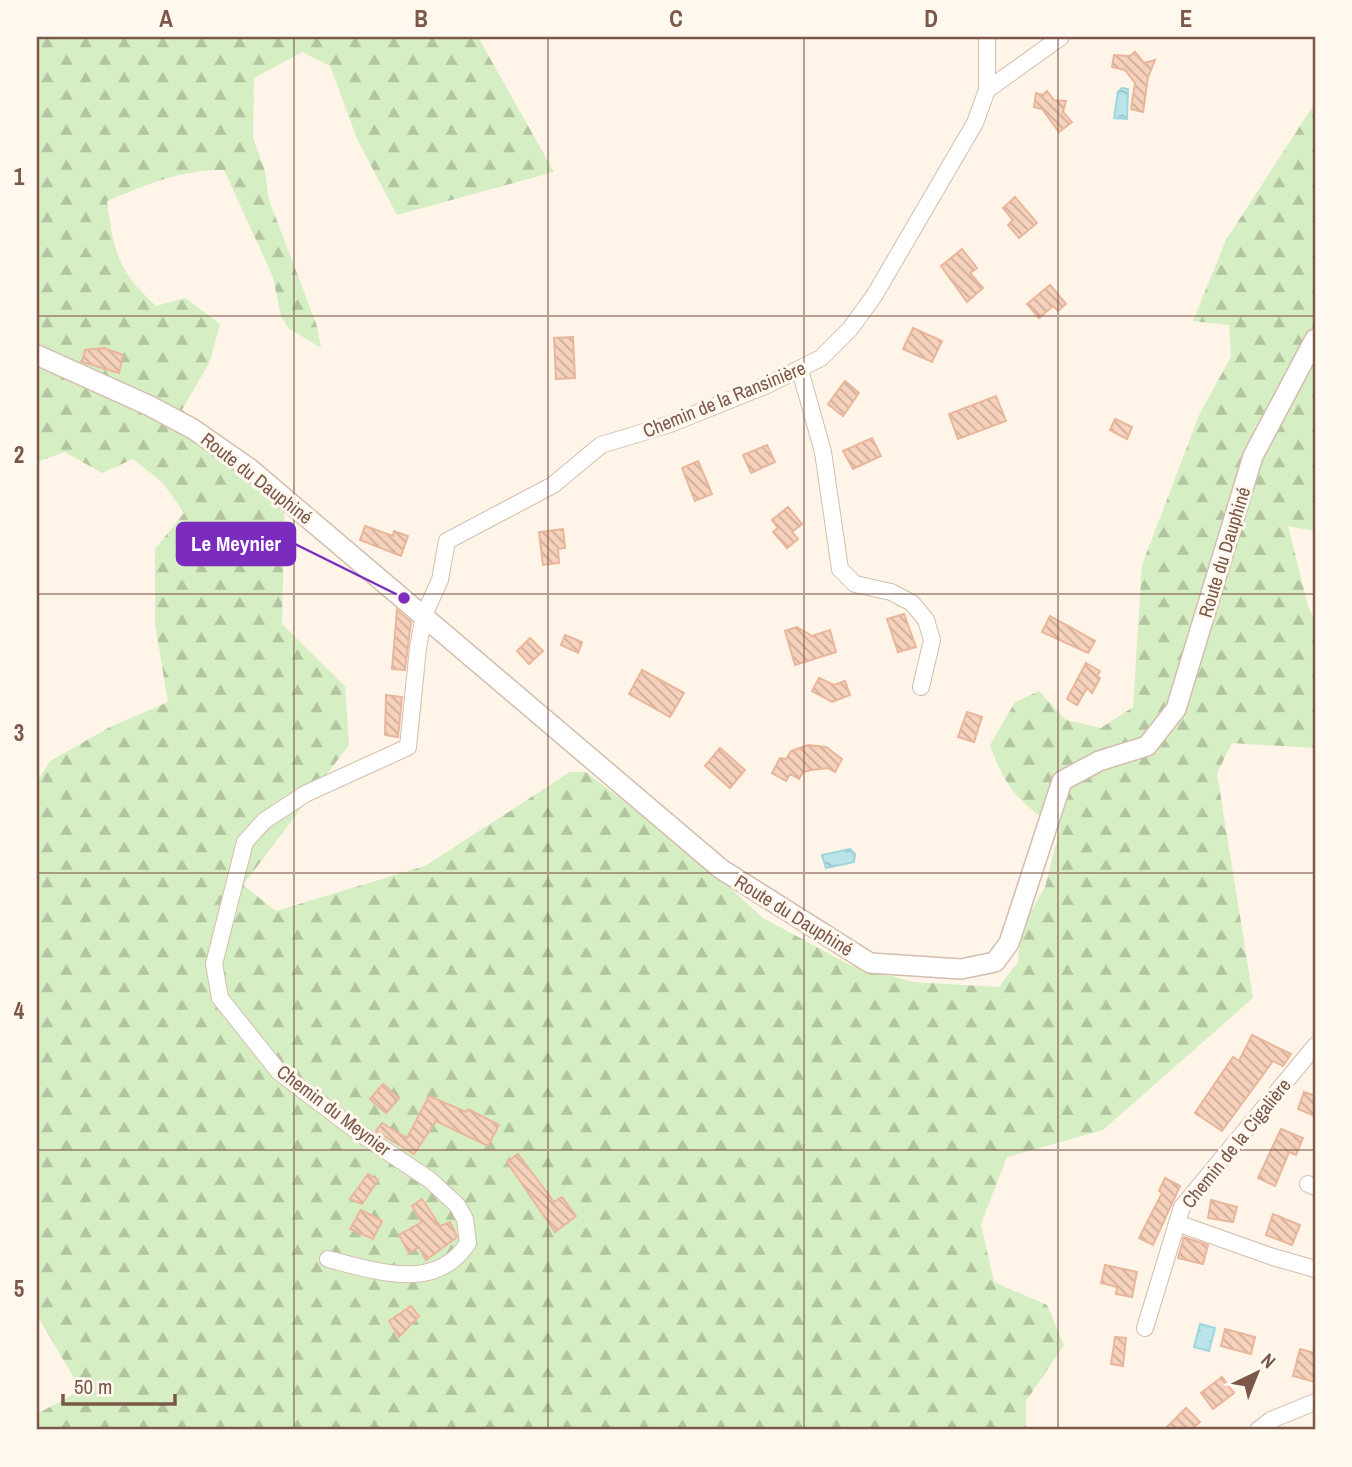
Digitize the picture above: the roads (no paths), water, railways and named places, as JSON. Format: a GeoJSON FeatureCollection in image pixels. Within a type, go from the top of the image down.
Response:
{"type":"FeatureCollection","features":[{"type":"Feature","properties":{"kind":"street","name":"Chemin de la Ransinière"},"geometry":{"type":"LineString","coordinates":[[424,615],[440,580],[447,541],[553,485],[601,445],[670,424],[800,370],[821,358],[850,329],[874,296],[975,123],[987,90],[987,37]]}},
{"type":"Feature","properties":{"kind":"street"},"geometry":{"type":"LineString","coordinates":[[987,90],[1061,37]]}},
{"type":"Feature","properties":{"kind":"street","name":"Route du Dauphiné"},"geometry":{"type":"LineString","coordinates":[[37,355],[193,429],[249,468],[721,869],[870,963],[961,969],[995,962],[1009,943],[1062,781],[1099,761],[1147,746],[1176,709],[1253,456],[1315,339]]}},
{"type":"Feature","properties":{"kind":"street"},"geometry":{"type":"LineString","coordinates":[[800,370],[822,452],[840,569],[855,584],[891,592],[912,603],[926,620],[932,640],[921,687]]}},
{"type":"Feature","properties":{"kind":"street","name":"Chemin du Meynier"},"geometry":{"type":"LineString","coordinates":[[328,1259],[377,1272],[432,1274],[445,1268],[468,1243],[466,1219],[457,1205],[430,1180],[361,1134],[279,1072],[220,998],[214,964],[245,842],[258,828],[305,794],[408,747],[424,615]]}},
{"type":"Feature","properties":{"kind":"street","name":"Chemin de la Cigalière"},"geometry":{"type":"LineString","coordinates":[[1145,1328],[1182,1207],[1315,1046]]}},
{"type":"Feature","properties":{"kind":"street"},"geometry":{"type":"LineString","coordinates":[[1177,1223],[1315,1269]]}},
{"type":"Feature","properties":{"kind":"street"},"geometry":{"type":"LineString","coordinates":[[1258,1430],[1271,1420],[1315,1402]]}},
{"type":"Feature","properties":{"kind":"water"},"geometry":{"type":"Polygon","coordinates":[[[1122,88],[1128,89],[1127,119],[1114,118],[1118,92],[1122,88]]]}},
{"type":"Feature","properties":{"kind":"water"},"geometry":{"type":"Polygon","coordinates":[[[850,849],[855,854],[854,862],[826,868],[822,855],[850,849]]]}},
{"type":"Feature","properties":{"kind":"water"},"geometry":{"type":"Polygon","coordinates":[[[1200,1324],[1215,1328],[1209,1351],[1194,1347],[1200,1324]]]}},
{"type":"Feature","properties":{"kind":"place","name":"Le Meynier"},"geometry":{"type":"Point","coordinates":[404,598]}}]}
